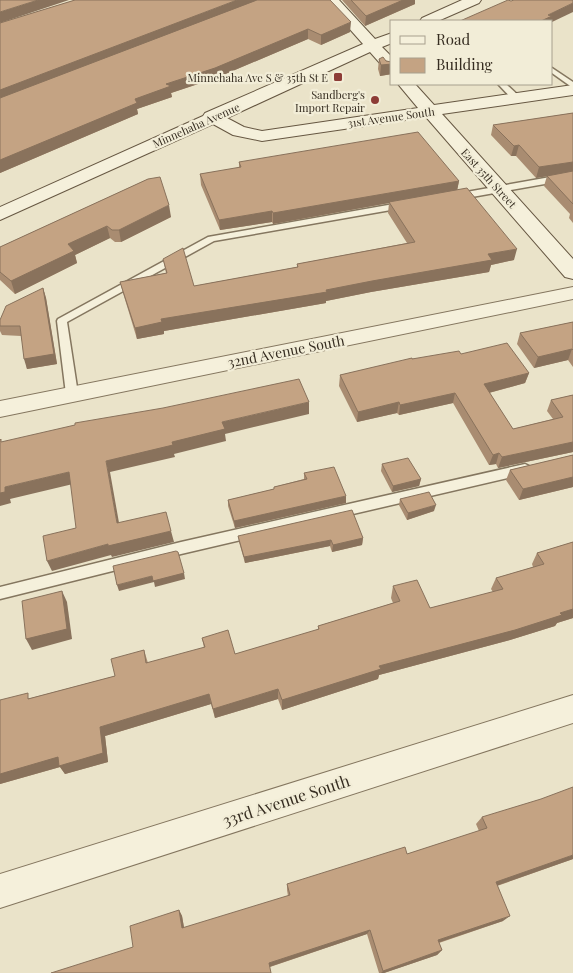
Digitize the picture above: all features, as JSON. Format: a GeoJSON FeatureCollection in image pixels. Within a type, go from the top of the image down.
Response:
{"type":"FeatureCollection","features":[{"type":"Feature","properties":{"kind":"street"},"geometry":{"type":"LineString","coordinates":[[331,0],[390,66]]}},
{"type":"Feature","properties":{"kind":"street"},"geometry":{"type":"LineString","coordinates":[[429,20],[474,0]]}},
{"type":"Feature","properties":{"kind":"street","name":"Minnehaha Avenue"},"geometry":{"type":"LineString","coordinates":[[0,214],[211,117],[390,38]]}},
{"type":"Feature","properties":{"kind":"street","name":"East 35th Street"},"geometry":{"type":"LineString","coordinates":[[407,85],[573,272]]}},
{"type":"Feature","properties":{"kind":"street","name":"31st Avenue South"},"geometry":{"type":"LineString","coordinates":[[211,117],[239,131],[262,136],[573,90]]}},
{"type":"Feature","properties":{"kind":"street","name":"32nd Avenue South"},"geometry":{"type":"LineString","coordinates":[[0,409],[573,293]]}},
{"type":"Feature","properties":{"kind":"street","name":"33rd Avenue South"},"geometry":{"type":"LineString","coordinates":[[0,891],[573,709]]}},
{"type":"Feature","properties":{"kind":"lane"},"geometry":{"type":"LineString","coordinates":[[553,71],[573,86]]}},
{"type":"Feature","properties":{"kind":"lane"},"geometry":{"type":"LineString","coordinates":[[503,85],[517,99]]}},
{"type":"Feature","properties":{"kind":"lane"},"geometry":{"type":"LineString","coordinates":[[442,199],[573,176]]}},
{"type":"Feature","properties":{"kind":"lane"},"geometry":{"type":"LineString","coordinates":[[72,394],[62,321],[70,316],[211,239],[413,204]]}},
{"type":"Feature","properties":{"kind":"lane"},"geometry":{"type":"LineString","coordinates":[[0,593],[181,548],[535,467]]}},
{"type":"Feature","properties":{"kind":"building"},"geometry":{"type":"Polygon","coordinates":[[[0,0],[38,0],[0,12],[0,0]]]}},
{"type":"Feature","properties":{"kind":"building"},"geometry":{"type":"Polygon","coordinates":[[[75,0],[237,0],[0,90],[0,23],[75,0]]]}},
{"type":"Feature","properties":{"kind":"building"},"geometry":{"type":"Polygon","coordinates":[[[257,0],[330,0],[351,22],[321,35],[308,29],[215,68],[166,84],[171,86],[135,99],[137,103],[0,160],[0,98],[257,0]]]}},
{"type":"Feature","properties":{"kind":"building"},"geometry":{"type":"Polygon","coordinates":[[[351,0],[403,0],[366,16],[351,0]]]}},
{"type":"Feature","properties":{"kind":"building"},"geometry":{"type":"Polygon","coordinates":[[[508,0],[573,0],[573,3],[548,15],[552,16],[543,20],[462,20],[508,0]]]}},
{"type":"Feature","properties":{"kind":"building"},"geometry":{"type":"Polygon","coordinates":[[[383,57],[386,61],[390,62],[390,64],[381,65],[379,59],[383,57]]]}},
{"type":"Feature","properties":{"kind":"building"},"geometry":{"type":"Polygon","coordinates":[[[573,113],[573,162],[539,167],[519,145],[514,146],[493,125],[573,113]]]}},
{"type":"Feature","properties":{"kind":"building"},"geometry":{"type":"Polygon","coordinates":[[[418,132],[459,181],[273,213],[272,211],[219,220],[200,174],[241,167],[239,162],[418,132]]]}},
{"type":"Feature","properties":{"kind":"building"},"geometry":{"type":"Polygon","coordinates":[[[573,171],[573,204],[547,176],[573,171]]]}},
{"type":"Feature","properties":{"kind":"building"},"geometry":{"type":"Polygon","coordinates":[[[160,177],[169,205],[119,230],[112,230],[107,226],[68,244],[74,251],[11,281],[0,272],[0,247],[148,179],[160,177]]]}},
{"type":"Feature","properties":{"kind":"building"},"geometry":{"type":"Polygon","coordinates":[[[467,188],[517,249],[488,254],[492,260],[326,290],[327,292],[161,319],[162,322],[135,328],[120,282],[167,273],[163,259],[183,248],[194,286],[298,267],[297,264],[415,242],[389,202],[467,188]]]}},
{"type":"Feature","properties":{"kind":"building"},"geometry":{"type":"Polygon","coordinates":[[[43,288],[54,354],[24,359],[20,326],[0,326],[0,320],[6,306],[43,288]]]}},
{"type":"Feature","properties":{"kind":"building"},"geometry":{"type":"Polygon","coordinates":[[[573,322],[573,350],[538,357],[520,333],[573,322]]]}},
{"type":"Feature","properties":{"kind":"building"},"geometry":{"type":"Polygon","coordinates":[[[507,343],[529,373],[484,384],[513,429],[563,417],[551,400],[573,395],[573,442],[502,457],[499,453],[493,455],[455,393],[400,405],[399,402],[358,412],[340,375],[412,358],[459,351],[461,354],[507,343]]]}},
{"type":"Feature","properties":{"kind":"building"},"geometry":{"type":"Polygon","coordinates":[[[299,379],[309,402],[222,422],[225,429],[172,442],[173,445],[106,461],[117,523],[166,512],[171,531],[108,546],[108,544],[47,561],[43,536],[76,528],[69,472],[5,487],[5,492],[0,493],[1,439],[1,442],[75,425],[75,423],[163,408],[299,379]]]}},
{"type":"Feature","properties":{"kind":"building"},"geometry":{"type":"Polygon","coordinates":[[[573,455],[573,477],[523,489],[510,470],[573,455]]]}},
{"type":"Feature","properties":{"kind":"building"},"geometry":{"type":"Polygon","coordinates":[[[408,458],[421,479],[393,486],[382,464],[408,458]]]}},
{"type":"Feature","properties":{"kind":"building"},"geometry":{"type":"Polygon","coordinates":[[[334,467],[346,496],[234,521],[228,500],[307,479],[304,473],[334,467]]]}},
{"type":"Feature","properties":{"kind":"building"},"geometry":{"type":"Polygon","coordinates":[[[429,492],[436,505],[408,513],[400,499],[429,492]]]}},
{"type":"Feature","properties":{"kind":"building"},"geometry":{"type":"Polygon","coordinates":[[[352,510],[363,538],[333,545],[331,540],[244,557],[238,536],[352,510]]]}},
{"type":"Feature","properties":{"kind":"building"},"geometry":{"type":"Polygon","coordinates":[[[573,542],[573,609],[560,613],[562,615],[515,630],[379,666],[381,669],[282,700],[278,689],[213,709],[209,694],[100,727],[103,753],[59,766],[58,757],[0,774],[0,700],[28,693],[28,699],[115,676],[111,659],[144,650],[146,663],[205,647],[202,638],[228,630],[235,654],[319,629],[318,626],[400,601],[393,586],[417,580],[430,608],[503,589],[496,578],[544,564],[537,553],[573,542]]]}},
{"type":"Feature","properties":{"kind":"building"},"geometry":{"type":"Polygon","coordinates":[[[178,552],[184,573],[153,581],[152,576],[117,585],[113,566],[178,552]]]}},
{"type":"Feature","properties":{"kind":"building"},"geometry":{"type":"Polygon","coordinates":[[[62,591],[67,629],[26,639],[22,601],[62,591]]]}},
{"type":"Feature","properties":{"kind":"building"},"geometry":{"type":"Polygon","coordinates":[[[573,787],[573,855],[496,882],[510,916],[438,940],[442,950],[383,971],[370,930],[269,963],[271,973],[51,973],[133,947],[130,926],[179,910],[182,928],[290,895],[287,884],[405,847],[407,854],[487,828],[482,817],[573,787]]]}},
{"type":"Feature","properties":{"kind":"place","name":"Minnehaha Ave S & 35th St E"},"geometry":{"type":"Point","coordinates":[338,77]}},
{"type":"Feature","properties":{"kind":"place","name":"Sandberg's Import Repair"},"geometry":{"type":"Point","coordinates":[375,100]}}]}
